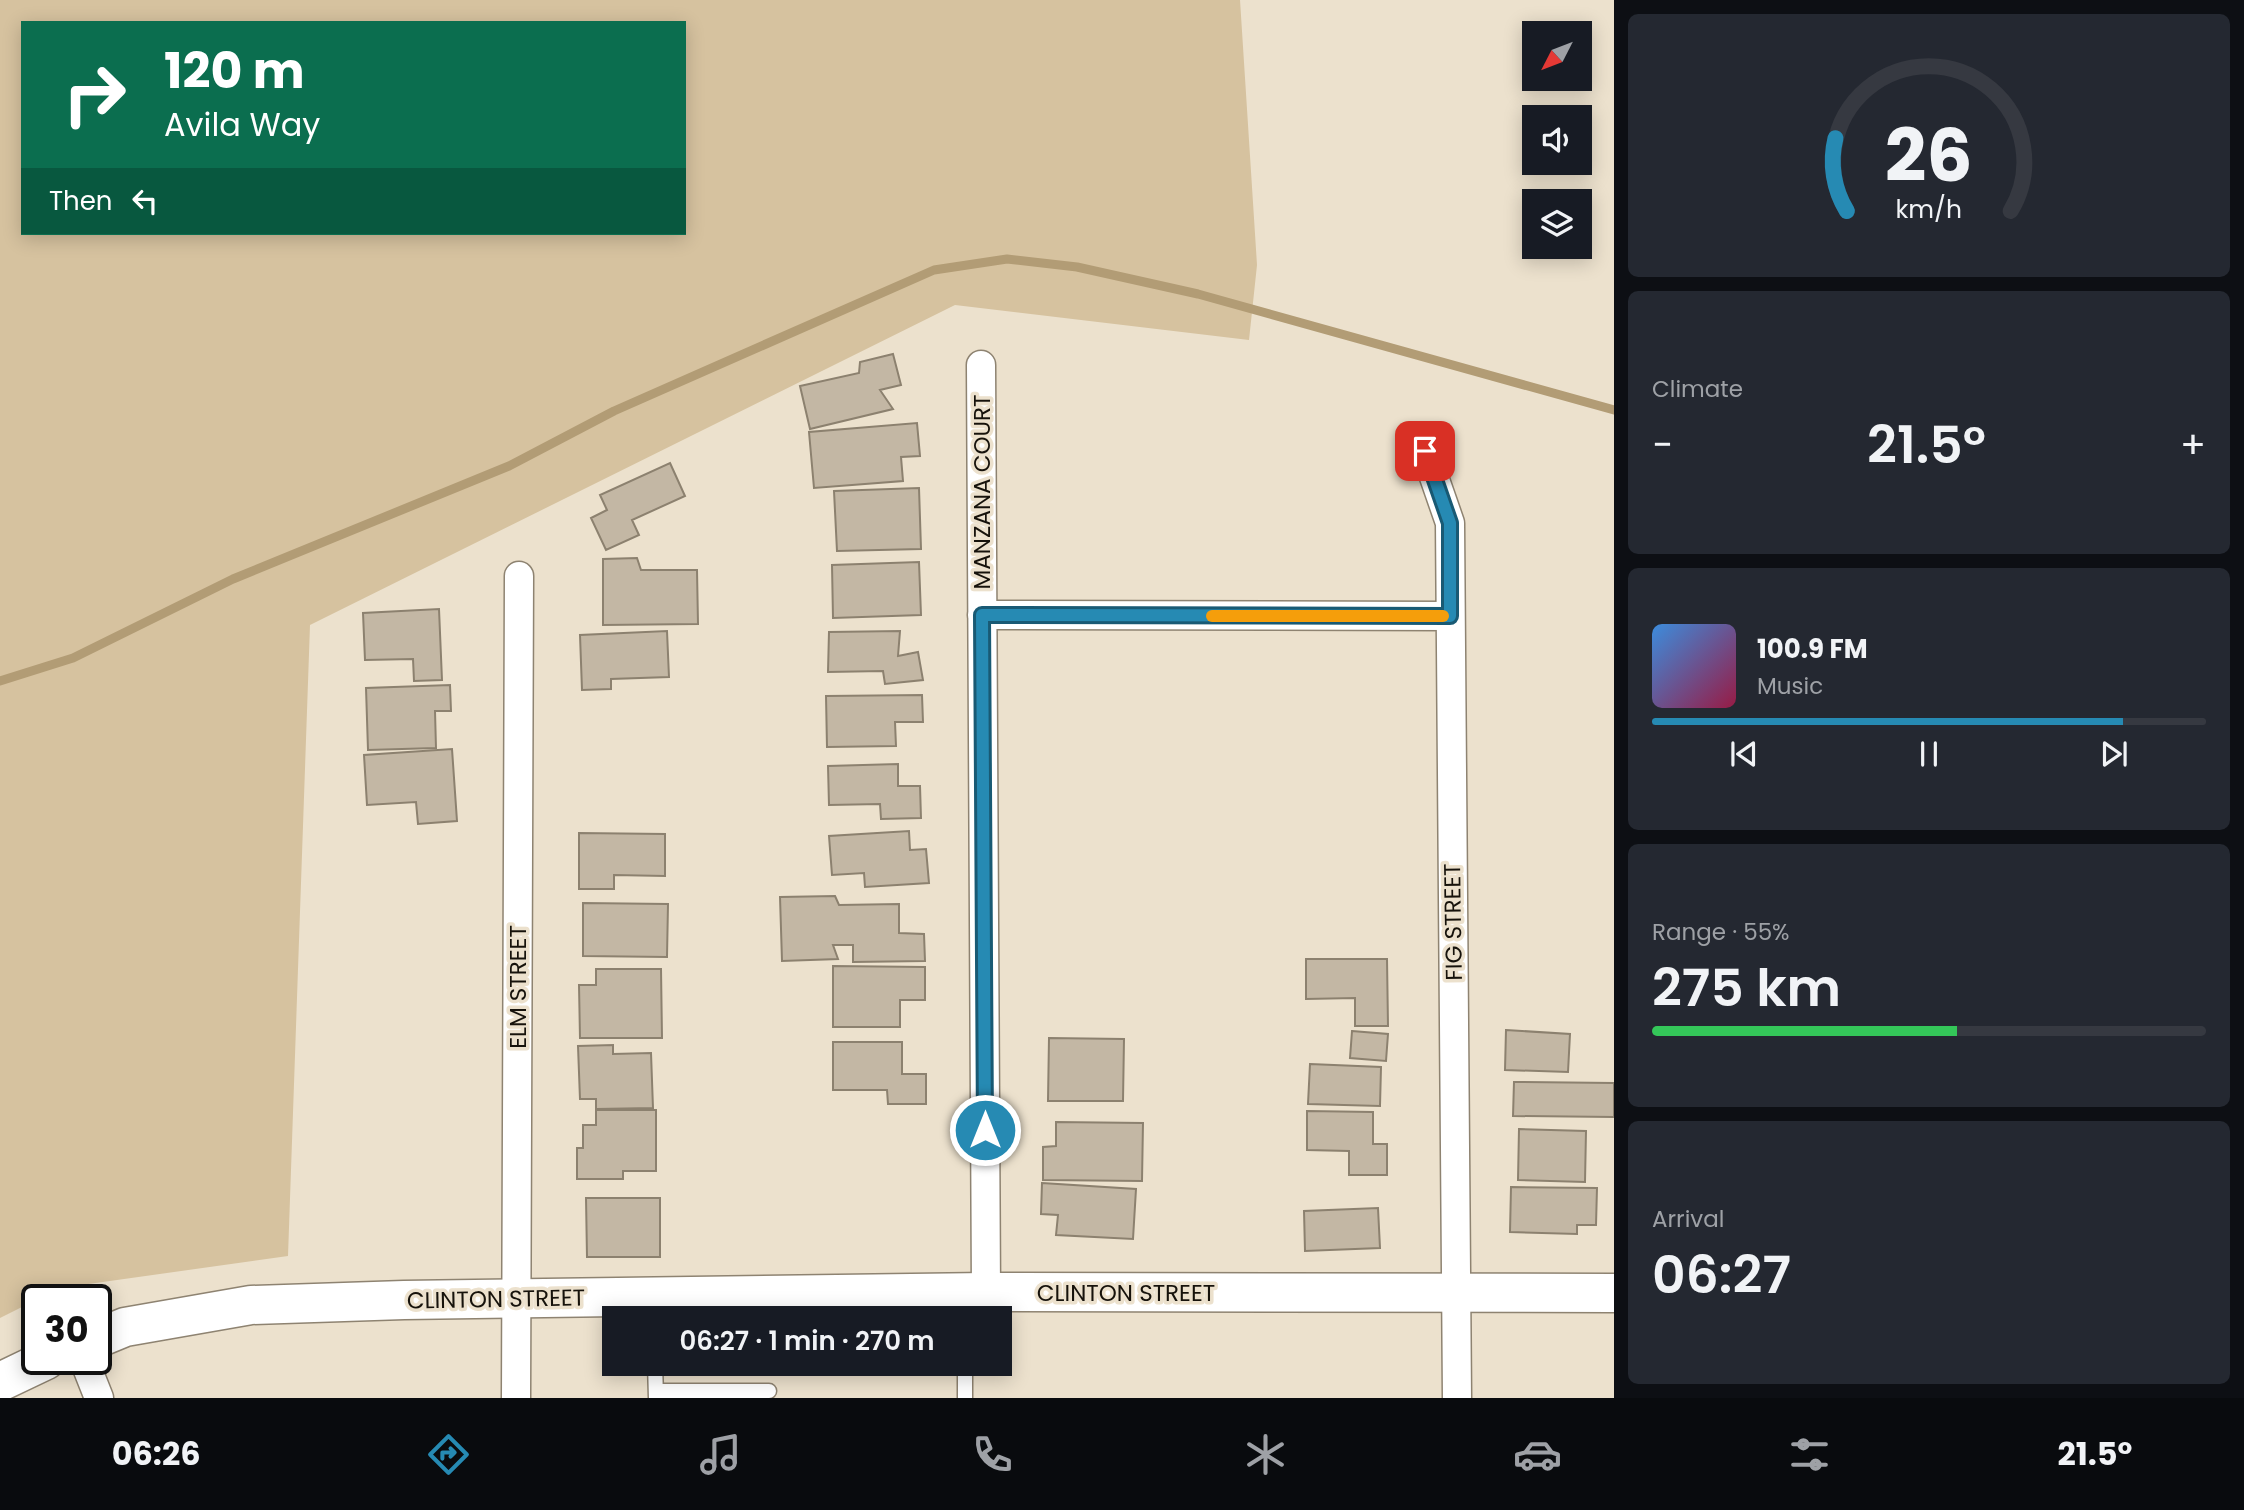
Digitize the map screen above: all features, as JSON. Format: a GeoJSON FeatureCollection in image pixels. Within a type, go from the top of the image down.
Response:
{"type":"FeatureCollection","features":[{"type":"Feature","properties":{"kind":"street","name":"MANZANA COURT"},"geometry":{"type":"LineString","coordinates":[[979,1305],[981,365]]}},
{"type":"Feature","properties":{"kind":"street","name":"FIG STREET"},"geometry":{"type":"LineString","coordinates":[[1425,451],[1450,523],[1457,1398]]}},
{"type":"Feature","properties":{"kind":"street","name":"ELM STREET"},"geometry":{"type":"LineString","coordinates":[[516,1398],[519,576]]}},
{"type":"Feature","properties":{"kind":"street"},"geometry":{"type":"LineString","coordinates":[[982,615],[1450,616]]}},
{"type":"Feature","properties":{"kind":"street","name":"CLINTON STREET"},"geometry":{"type":"LineString","coordinates":[[112,1332],[125,1327],[251,1305],[517,1299],[979,1305],[1457,1293],[1614,1293]]}},
{"type":"Feature","properties":{"kind":"street"},"geometry":{"type":"LineString","coordinates":[[0,1382],[21,1372]]}},
{"type":"Feature","properties":{"kind":"street"},"geometry":{"type":"LineString","coordinates":[[91,1375],[99,1398]]}},
{"type":"Feature","properties":{"kind":"lane"},"geometry":{"type":"LineString","coordinates":[[655,1376],[656,1394],[769,1391]]}},
{"type":"Feature","properties":{"kind":"lane"},"geometry":{"type":"LineString","coordinates":[[965,1376],[965,1398]]}},
{"type":"Feature","properties":{"kind":"shaded area"},"geometry":{"type":"Polygon","coordinates":[[[0,0],[1240,0],[1257,265],[1249,340],[955,305],[310,625],[288,1256],[88,1284],[21,1284],[21,1308],[0,1318],[0,0]]]}},
{"type":"Feature","properties":{"kind":"building"},"geometry":{"type":"Polygon","coordinates":[[[893,354],[901,385],[880,390],[893,409],[810,429],[800,386],[859,373],[860,362],[893,354]]]}},
{"type":"Feature","properties":{"kind":"building"},"geometry":{"type":"Polygon","coordinates":[[[917,423],[920,456],[901,457],[903,481],[814,488],[809,432],[917,423]]]}},
{"type":"Feature","properties":{"kind":"building"},"geometry":{"type":"Polygon","coordinates":[[[670,463],[685,496],[632,520],[639,535],[606,550],[591,518],[607,510],[600,495],[670,463]]]}},
{"type":"Feature","properties":{"kind":"building"},"geometry":{"type":"Polygon","coordinates":[[[919,488],[921,549],[837,551],[834,491],[919,488]]]}},
{"type":"Feature","properties":{"kind":"building"},"geometry":{"type":"Polygon","coordinates":[[[637,558],[641,570],[697,570],[698,624],[603,625],[603,559],[637,558]]]}},
{"type":"Feature","properties":{"kind":"building"},"geometry":{"type":"Polygon","coordinates":[[[919,562],[921,615],[833,618],[832,565],[919,562]]]}},
{"type":"Feature","properties":{"kind":"building"},"geometry":{"type":"Polygon","coordinates":[[[439,609],[442,680],[414,681],[413,659],[365,660],[363,613],[439,609]]]}},
{"type":"Feature","properties":{"kind":"building"},"geometry":{"type":"Polygon","coordinates":[[[667,631],[669,677],[611,679],[611,689],[582,690],[580,635],[667,631]]]}},
{"type":"Feature","properties":{"kind":"building"},"geometry":{"type":"Polygon","coordinates":[[[900,631],[898,656],[918,652],[923,680],[885,684],[883,671],[828,672],[829,632],[900,631]]]}},
{"type":"Feature","properties":{"kind":"building"},"geometry":{"type":"Polygon","coordinates":[[[450,685],[451,711],[435,711],[436,748],[368,750],[366,688],[450,685]]]}},
{"type":"Feature","properties":{"kind":"building"},"geometry":{"type":"Polygon","coordinates":[[[922,695],[923,722],[895,722],[896,746],[827,747],[826,696],[922,695]]]}},
{"type":"Feature","properties":{"kind":"building"},"geometry":{"type":"Polygon","coordinates":[[[452,749],[457,821],[418,824],[416,802],[367,805],[364,755],[452,749]]]}},
{"type":"Feature","properties":{"kind":"building"},"geometry":{"type":"Polygon","coordinates":[[[898,764],[898,786],[920,786],[921,818],[881,819],[880,804],[829,805],[828,766],[898,764]]]}},
{"type":"Feature","properties":{"kind":"building"},"geometry":{"type":"Polygon","coordinates":[[[909,831],[910,850],[926,849],[929,883],[865,887],[864,873],[832,875],[829,836],[909,831]]]}},
{"type":"Feature","properties":{"kind":"building"},"geometry":{"type":"Polygon","coordinates":[[[579,833],[665,834],[665,876],[614,875],[614,889],[579,889],[579,833]]]}},
{"type":"Feature","properties":{"kind":"building"},"geometry":{"type":"Polygon","coordinates":[[[835,896],[839,905],[899,904],[899,933],[924,934],[925,961],[853,962],[853,945],[833,945],[838,959],[782,961],[780,897],[835,896]]]}},
{"type":"Feature","properties":{"kind":"building"},"geometry":{"type":"Polygon","coordinates":[[[583,903],[668,904],[667,957],[583,956],[583,903]]]}},
{"type":"Feature","properties":{"kind":"building"},"geometry":{"type":"Polygon","coordinates":[[[1306,959],[1387,959],[1388,1026],[1355,1026],[1355,998],[1306,999],[1306,959]]]}},
{"type":"Feature","properties":{"kind":"building"},"geometry":{"type":"Polygon","coordinates":[[[833,966],[925,967],[925,1000],[900,1000],[900,1027],[833,1027],[833,966]]]}},
{"type":"Feature","properties":{"kind":"building"},"geometry":{"type":"Polygon","coordinates":[[[596,969],[661,969],[662,1038],[580,1038],[579,985],[596,985],[596,969]]]}},
{"type":"Feature","properties":{"kind":"building"},"geometry":{"type":"Polygon","coordinates":[[[1506,1030],[1570,1034],[1568,1072],[1505,1070],[1506,1030]]]}},
{"type":"Feature","properties":{"kind":"building"},"geometry":{"type":"Polygon","coordinates":[[[1352,1031],[1388,1034],[1386,1061],[1350,1058],[1352,1031]]]}},
{"type":"Feature","properties":{"kind":"building"},"geometry":{"type":"Polygon","coordinates":[[[1049,1038],[1124,1039],[1123,1101],[1048,1101],[1049,1038]]]}},
{"type":"Feature","properties":{"kind":"building"},"geometry":{"type":"Polygon","coordinates":[[[833,1042],[902,1042],[902,1074],[926,1074],[926,1104],[888,1104],[887,1090],[833,1090],[833,1042]]]}},
{"type":"Feature","properties":{"kind":"building"},"geometry":{"type":"Polygon","coordinates":[[[613,1045],[613,1054],[651,1053],[653,1108],[596,1109],[596,1099],[580,1099],[578,1046],[613,1045]]]}},
{"type":"Feature","properties":{"kind":"building"},"geometry":{"type":"Polygon","coordinates":[[[1310,1064],[1381,1067],[1380,1106],[1308,1104],[1310,1064]]]}},
{"type":"Feature","properties":{"kind":"building"},"geometry":{"type":"Polygon","coordinates":[[[1514,1082],[1614,1083],[1614,1117],[1513,1116],[1514,1082]]]}},
{"type":"Feature","properties":{"kind":"building"},"geometry":{"type":"Polygon","coordinates":[[[596,1110],[656,1110],[656,1171],[623,1171],[623,1179],[577,1179],[577,1148],[583,1148],[583,1125],[596,1125],[596,1110]]]}},
{"type":"Feature","properties":{"kind":"building"},"geometry":{"type":"Polygon","coordinates":[[[1307,1111],[1373,1112],[1373,1144],[1387,1144],[1387,1175],[1349,1175],[1349,1151],[1307,1150],[1307,1111]]]}},
{"type":"Feature","properties":{"kind":"building"},"geometry":{"type":"Polygon","coordinates":[[[1056,1122],[1143,1123],[1142,1181],[1043,1180],[1043,1147],[1056,1146],[1056,1122]]]}},
{"type":"Feature","properties":{"kind":"building"},"geometry":{"type":"Polygon","coordinates":[[[1519,1129],[1586,1131],[1585,1182],[1518,1180],[1519,1129]]]}},
{"type":"Feature","properties":{"kind":"building"},"geometry":{"type":"Polygon","coordinates":[[[1042,1183],[1136,1189],[1133,1239],[1056,1235],[1058,1215],[1041,1214],[1042,1183]]]}},
{"type":"Feature","properties":{"kind":"building"},"geometry":{"type":"Polygon","coordinates":[[[1511,1187],[1597,1188],[1596,1225],[1577,1225],[1577,1234],[1510,1232],[1511,1187]]]}},
{"type":"Feature","properties":{"kind":"building"},"geometry":{"type":"Polygon","coordinates":[[[586,1198],[660,1198],[660,1257],[587,1257],[586,1198]]]}},
{"type":"Feature","properties":{"kind":"building"},"geometry":{"type":"Polygon","coordinates":[[[1378,1208],[1380,1248],[1305,1251],[1304,1211],[1378,1208]]]}},
{"type":"Feature","properties":{"kind":"waterway"},"geometry":{"type":"LineString","coordinates":[[0,681],[73,658],[233,579],[509,466],[614,411],[934,270],[1007,259],[1077,267],[1198,294],[1614,410]]}},
{"type":"Feature","properties":{"kind":"slow traffic"},"geometry":{"type":"LineString","coordinates":[[1212,616],[1443,616]]}},
{"type":"Feature","properties":{"kind":"route"},"geometry":{"type":"LineString","coordinates":[[985,1130],[982,615],[1450,616],[1450,523],[1425,451]]}}]}
